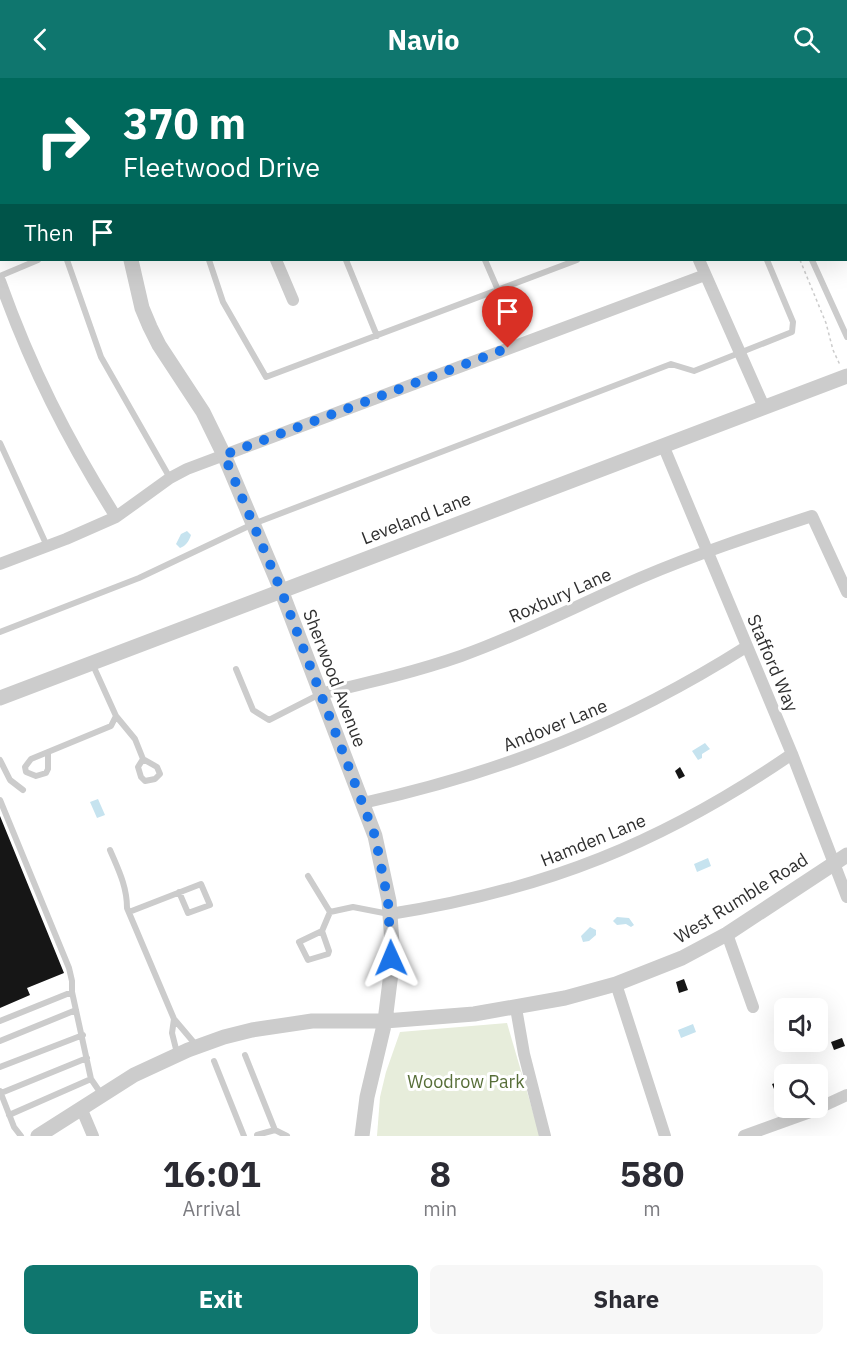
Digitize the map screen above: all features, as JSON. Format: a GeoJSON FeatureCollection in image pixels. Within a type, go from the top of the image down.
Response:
{"type":"FeatureCollection","features":[{"type":"Feature","properties":{"kind":"street","name":"Sherwood Avenue"},"geometry":{"type":"LineString","coordinates":[[130,261],[142,308],[150,327],[159,345],[203,412],[224,455],[281,590],[375,836],[390,914],[391,973],[386,1021],[367,1097],[362,1136]]}},
{"type":"Feature","properties":{"kind":"street"},"geometry":{"type":"LineString","coordinates":[[276,261],[293,300]]}},
{"type":"Feature","properties":{"kind":"street"},"geometry":{"type":"LineString","coordinates":[[699,261],[742,352],[764,407]]}},
{"type":"Feature","properties":{"kind":"street"},"geometry":{"type":"LineString","coordinates":[[0,564],[116,517],[170,478],[188,469],[705,275]]}},
{"type":"Feature","properties":{"kind":"street"},"geometry":{"type":"LineString","coordinates":[[0,281],[16,328],[38,378],[75,451],[116,517]]}},
{"type":"Feature","properties":{"kind":"street","name":"Leveland Lane"},"geometry":{"type":"LineString","coordinates":[[0,698],[764,407],[844,371]]}},
{"type":"Feature","properties":{"kind":"street","name":"Stafford Way"},"geometry":{"type":"LineString","coordinates":[[663,445],[792,754],[841,859],[847,897]]}},
{"type":"Feature","properties":{"kind":"street","name":"Roxbury Lane"},"geometry":{"type":"LineString","coordinates":[[320,694],[459,657],[508,638],[640,578],[708,551],[812,516],[847,592]]}},
{"type":"Feature","properties":{"kind":"street","name":"Andover Lane"},"geometry":{"type":"LineString","coordinates":[[363,803],[457,780],[542,752],[633,712],[746,647]]}},
{"type":"Feature","properties":{"kind":"street","name":"Hamden Lane"},"geometry":{"type":"LineString","coordinates":[[390,914],[451,904],[512,890],[596,861],[663,832],[712,805],[792,754]]}},
{"type":"Feature","properties":{"kind":"street","name":"West Rumble Road"},"geometry":{"type":"LineString","coordinates":[[38,1136],[134,1076],[177,1054],[243,1032],[282,1024],[464,1016],[566,998],[616,984],[682,958],[727,934],[841,859]]}},
{"type":"Feature","properties":{"kind":"street"},"geometry":{"type":"LineString","coordinates":[[727,934],[753,1007]]}},
{"type":"Feature","properties":{"kind":"street"},"geometry":{"type":"LineString","coordinates":[[616,984],[665,1136]]}},
{"type":"Feature","properties":{"kind":"street"},"geometry":{"type":"LineString","coordinates":[[516,1008],[524,1054],[545,1136]]}},
{"type":"Feature","properties":{"kind":"street"},"geometry":{"type":"LineString","coordinates":[[744,1136],[810,1112],[847,1095]]}},
{"type":"Feature","properties":{"kind":"street"},"geometry":{"type":"LineString","coordinates":[[82,1110],[93,1136]]}},
{"type":"Feature","properties":{"kind":"lane"},"geometry":{"type":"LineString","coordinates":[[0,276],[36,261]]}},
{"type":"Feature","properties":{"kind":"lane"},"geometry":{"type":"LineString","coordinates":[[67,261],[101,357],[170,478]]}},
{"type":"Feature","properties":{"kind":"lane"},"geometry":{"type":"LineString","coordinates":[[209,261],[223,302],[266,377],[574,261]]}},
{"type":"Feature","properties":{"kind":"lane"},"geometry":{"type":"LineString","coordinates":[[346,261],[377,336]]}},
{"type":"Feature","properties":{"kind":"lane"},"geometry":{"type":"LineString","coordinates":[[485,261],[498,290]]}},
{"type":"Feature","properties":{"kind":"lane"},"geometry":{"type":"LineString","coordinates":[[0,632],[139,578],[253,524],[671,364],[694,371],[793,330],[793,322],[767,261]]}},
{"type":"Feature","properties":{"kind":"lane"},"geometry":{"type":"LineString","coordinates":[[812,261],[847,337]]}},
{"type":"Feature","properties":{"kind":"lane"},"geometry":{"type":"LineString","coordinates":[[0,443],[47,546]]}},
{"type":"Feature","properties":{"kind":"lane"},"geometry":{"type":"LineString","coordinates":[[92,662],[116,716],[135,739],[143,759]]}},
{"type":"Feature","properties":{"kind":"lane"},"geometry":{"type":"LineString","coordinates":[[236,669],[253,710],[269,720],[320,694]]}},
{"type":"Feature","properties":{"kind":"lane"},"geometry":{"type":"LineString","coordinates":[[48,752],[46,773],[36,776],[27,772],[25,767],[28,761],[48,752],[111,726],[116,716]]}},
{"type":"Feature","properties":{"kind":"lane"},"geometry":{"type":"LineString","coordinates":[[0,760],[10,780],[23,790]]}},
{"type":"Feature","properties":{"kind":"lane"},"geometry":{"type":"LineString","coordinates":[[0,800],[69,969],[91,1079],[103,1095]]}},
{"type":"Feature","properties":{"kind":"lane"},"geometry":{"type":"LineString","coordinates":[[110,850],[124,884],[129,912],[174,1019],[198,1046]]}},
{"type":"Feature","properties":{"kind":"lane"},"geometry":{"type":"LineString","coordinates":[[308,876],[330,912]]}},
{"type":"Feature","properties":{"kind":"lane"},"geometry":{"type":"LineString","coordinates":[[129,912],[179,892],[201,884],[210,905],[188,913],[179,892]]}},
{"type":"Feature","properties":{"kind":"lane"},"geometry":{"type":"LineString","coordinates":[[330,912],[353,907],[390,914]]}},
{"type":"Feature","properties":{"kind":"lane"},"geometry":{"type":"LineString","coordinates":[[322,931],[300,939],[299,942],[308,960],[328,954],[322,931],[330,912]]}},
{"type":"Feature","properties":{"kind":"lane"},"geometry":{"type":"LineString","coordinates":[[0,1021],[72,992]]}},
{"type":"Feature","properties":{"kind":"lane"},"geometry":{"type":"LineString","coordinates":[[0,1041],[76,1010]]}},
{"type":"Feature","properties":{"kind":"lane"},"geometry":{"type":"LineString","coordinates":[[174,1019],[172,1033],[177,1054]]}},
{"type":"Feature","properties":{"kind":"lane"},"geometry":{"type":"LineString","coordinates":[[0,1067],[83,1035]]}},
{"type":"Feature","properties":{"kind":"lane"},"geometry":{"type":"LineString","coordinates":[[244,1055],[275,1130],[287,1136]]}},
{"type":"Feature","properties":{"kind":"lane"},"geometry":{"type":"LineString","coordinates":[[21,1136],[14,1127],[0,1092],[87,1058]]}},
{"type":"Feature","properties":{"kind":"lane"},"geometry":{"type":"LineString","coordinates":[[214,1061],[244,1136]]}},
{"type":"Feature","properties":{"kind":"lane"},"geometry":{"type":"LineString","coordinates":[[9,1115],[91,1079]]}},
{"type":"Feature","properties":{"kind":"lane"},"geometry":{"type":"LineString","coordinates":[[257,1136],[275,1130]]}},
{"type":"Feature","properties":{"kind":"path"},"geometry":{"type":"LineString","coordinates":[[800,261],[826,323],[833,350],[844,371]]}},
{"type":"Feature","properties":{"kind":"green space","name":"Woodrow Park"},"geometry":{"type":"Polygon","coordinates":[[[507,1023],[540,1136],[377,1136],[380,1097],[400,1032],[507,1023]]]}},
{"type":"Feature","properties":{"kind":"water"},"geometry":{"type":"Polygon","coordinates":[[[187,531],[191,535],[186,545],[180,548],[176,544],[181,534],[187,531]]]}},
{"type":"Feature","properties":{"kind":"water"},"geometry":{"type":"Polygon","coordinates":[[[705,743],[710,749],[698,760],[692,751],[705,743]]]}},
{"type":"Feature","properties":{"kind":"water"},"geometry":{"type":"Polygon","coordinates":[[[98,799],[105,815],[97,818],[90,802],[98,799]]]}},
{"type":"Feature","properties":{"kind":"water"},"geometry":{"type":"Polygon","coordinates":[[[708,858],[711,866],[697,872],[694,864],[708,858]]]}},
{"type":"Feature","properties":{"kind":"water"},"geometry":{"type":"Polygon","coordinates":[[[617,917],[629,918],[634,925],[631,927],[626,924],[617,925],[613,921],[617,917]]]}},
{"type":"Feature","properties":{"kind":"water"},"geometry":{"type":"Polygon","coordinates":[[[590,927],[596,930],[596,935],[589,941],[583,942],[581,936],[590,927]]]}},
{"type":"Feature","properties":{"kind":"water"},"geometry":{"type":"Polygon","coordinates":[[[693,1024],[696,1032],[681,1038],[678,1030],[693,1024]]]}},
{"type":"Feature","properties":{"kind":"building"},"geometry":{"type":"Polygon","coordinates":[[[680,767],[685,776],[679,779],[675,771],[680,767]]]}},
{"type":"Feature","properties":{"kind":"building"},"geometry":{"type":"Polygon","coordinates":[[[0,816],[64,973],[27,988],[30,995],[0,1008],[0,816]]]}},
{"type":"Feature","properties":{"kind":"building"},"geometry":{"type":"Polygon","coordinates":[[[684,979],[688,990],[679,993],[676,982],[684,979]]]}},
{"type":"Feature","properties":{"kind":"building"},"geometry":{"type":"Polygon","coordinates":[[[842,1038],[845,1046],[834,1050],[831,1042],[842,1038]]]}},
{"type":"Feature","properties":{"kind":"route"},"geometry":{"type":"LineString","coordinates":[[391,958],[388,901],[375,836],[281,590],[224,455],[508,348]]}}]}
